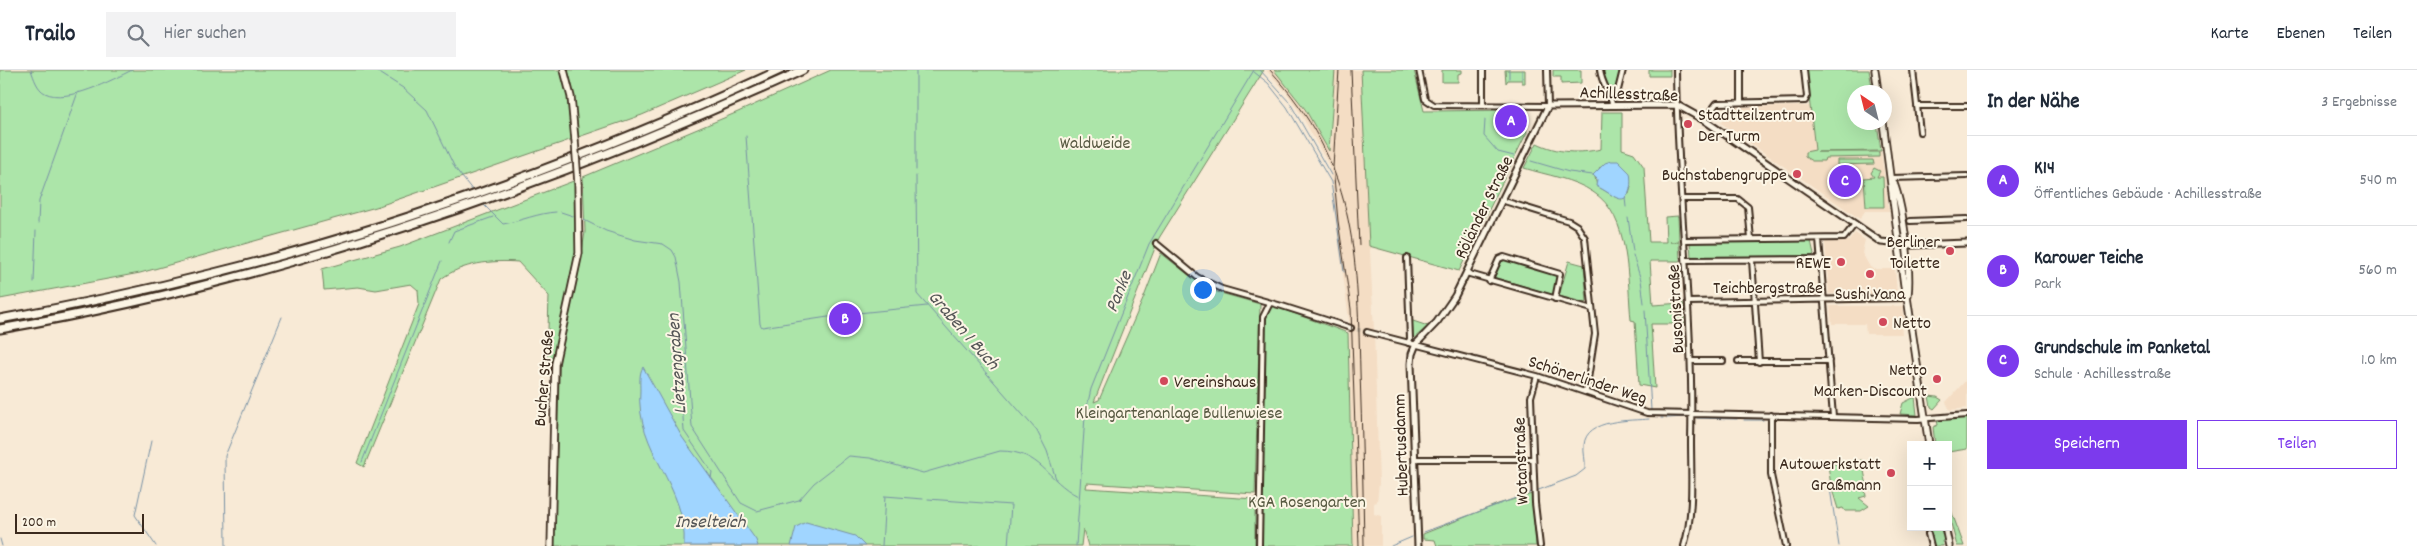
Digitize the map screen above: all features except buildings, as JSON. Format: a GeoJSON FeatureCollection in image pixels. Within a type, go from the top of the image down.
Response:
{"type":"FeatureCollection","features":[{"type":"Feature","properties":{"kind":"highway"},"geometry":{"type":"LineString","coordinates":[[0,320],[98,301],[215,273],[349,234],[481,192],[550,167],[666,120],[780,70]]}},
{"type":"Feature","properties":{"kind":"highway"},"geometry":{"type":"LineString","coordinates":[[0,329],[103,308],[232,278],[341,247],[476,204],[697,119],[803,70]]}},
{"type":"Feature","properties":{"kind":"main road","name":"Bucher Straße"},"geometry":{"type":"LineString","coordinates":[[551,546],[555,364],[576,270],[579,218],[572,105],[564,70]]}},
{"type":"Feature","properties":{"kind":"main road"},"geometry":{"type":"LineString","coordinates":[[1875,70],[1877,85]]}},
{"type":"Feature","properties":{"kind":"main road"},"geometry":{"type":"LineString","coordinates":[[1884,130],[1898,244],[1928,441]]}},
{"type":"Feature","properties":{"kind":"main road"},"geometry":{"type":"LineString","coordinates":[[1891,178],[1897,196],[1906,244],[1909,286],[1907,298]]}},
{"type":"Feature","properties":{"kind":"main road"},"geometry":{"type":"LineString","coordinates":[[1946,531],[1949,546]]}},
{"type":"Feature","properties":{"kind":"street","name":"Achillesstraße"},"geometry":{"type":"LineString","coordinates":[[1418,70],[1426,99],[1434,105],[1677,105],[1704,120],[1881,242],[1898,244],[1967,243]]}},
{"type":"Feature","properties":{"kind":"street"},"geometry":{"type":"LineString","coordinates":[[1483,105],[1484,70]]}},
{"type":"Feature","properties":{"kind":"street","name":"Röländer Straße"},"geometry":{"type":"LineString","coordinates":[[1416,344],[1446,311],[1548,106],[1547,70]]}},
{"type":"Feature","properties":{"kind":"street"},"geometry":{"type":"LineString","coordinates":[[1600,70],[1602,85],[1612,97],[1612,105]]}},
{"type":"Feature","properties":{"kind":"street"},"geometry":{"type":"LineString","coordinates":[[1612,97],[1618,90],[1623,70]]}},
{"type":"Feature","properties":{"kind":"street","name":"Busonistraße"},"geometry":{"type":"LineString","coordinates":[[1676,70],[1692,414],[1688,533],[1684,546]]}},
{"type":"Feature","properties":{"kind":"street"},"geometry":{"type":"LineString","coordinates":[[1740,70],[1740,102]]}},
{"type":"Feature","properties":{"kind":"street"},"geometry":{"type":"LineString","coordinates":[[1704,120],[1716,103],[1805,101],[1807,97],[1804,70]]}},
{"type":"Feature","properties":{"kind":"street"},"geometry":{"type":"LineString","coordinates":[[1913,70],[1920,132]]}},
{"type":"Feature","properties":{"kind":"street"},"geometry":{"type":"LineString","coordinates":[[1917,106],[1967,106]]}},
{"type":"Feature","properties":{"kind":"street"},"geometry":{"type":"LineString","coordinates":[[1891,178],[1967,176]]}},
{"type":"Feature","properties":{"kind":"street"},"geometry":{"type":"LineString","coordinates":[[1682,199],[1738,199],[1748,207],[1751,239]]}},
{"type":"Feature","properties":{"kind":"street"},"geometry":{"type":"LineString","coordinates":[[1501,200],[1569,221],[1577,226],[1587,244],[1595,334],[1586,392]]}},
{"type":"Feature","properties":{"kind":"street"},"geometry":{"type":"LineString","coordinates":[[1910,221],[1967,219]]}},
{"type":"Feature","properties":{"kind":"street"},"geometry":{"type":"LineString","coordinates":[[1685,240],[1844,238],[1855,224]]}},
{"type":"Feature","properties":{"kind":"street"},"geometry":{"type":"LineString","coordinates":[[1819,239],[1833,417]]}},
{"type":"Feature","properties":{"kind":"street"},"geometry":{"type":"LineString","coordinates":[[1156,243],[1197,277],[1222,289],[1351,328]]}},
{"type":"Feature","properties":{"kind":"street"},"geometry":{"type":"LineString","coordinates":[[1490,281],[1499,259],[1504,257],[1560,274],[1555,299]]}},
{"type":"Feature","properties":{"kind":"street"},"geometry":{"type":"LineString","coordinates":[[1407,258],[1410,339],[1408,343]]}},
{"type":"Feature","properties":{"kind":"street","name":"Teichbergstraße"},"geometry":{"type":"LineString","coordinates":[[1686,260],[1821,259]]}},
{"type":"Feature","properties":{"kind":"street"},"geometry":{"type":"LineString","coordinates":[[1752,260],[1759,362]]}},
{"type":"Feature","properties":{"kind":"street"},"geometry":{"type":"LineString","coordinates":[[1466,273],[1592,309]]}},
{"type":"Feature","properties":{"kind":"street","name":"Teichbergstraße"},"geometry":{"type":"LineString","coordinates":[[1688,302],[1907,298]]}},
{"type":"Feature","properties":{"kind":"street"},"geometry":{"type":"LineString","coordinates":[[1258,546],[1263,316],[1270,303]]}},
{"type":"Feature","properties":{"kind":"street","name":"Schönerlinder Weg"},"geometry":{"type":"LineString","coordinates":[[1367,332],[1537,376],[1647,413],[1925,418],[1967,414]]}},
{"type":"Feature","properties":{"kind":"street","name":"Hubertusdamm"},"geometry":{"type":"LineString","coordinates":[[1416,344],[1411,364],[1418,546]]}},
{"type":"Feature","properties":{"kind":"street"},"geometry":{"type":"LineString","coordinates":[[1691,361],[1723,361]]}},
{"type":"Feature","properties":{"kind":"street"},"geometry":{"type":"LineString","coordinates":[[1738,361],[1829,361]]}},
{"type":"Feature","properties":{"kind":"street","name":"Wotanstraße"},"geometry":{"type":"LineString","coordinates":[[1537,376],[1531,397],[1533,459],[1540,546]]}},
{"type":"Feature","properties":{"kind":"street"},"geometry":{"type":"LineString","coordinates":[[1771,415],[1771,475],[1786,546]]}},
{"type":"Feature","properties":{"kind":"street"},"geometry":{"type":"LineString","coordinates":[[1415,459],[1533,459]]}},
{"type":"Feature","properties":{"kind":"street"},"geometry":{"type":"LineString","coordinates":[[1928,534],[1931,546]]}},
{"type":"Feature","properties":{"kind":"shaded area"},"geometry":{"type":"Polygon","coordinates":[[[1266,70],[1274,70],[1281,77],[1331,146],[1335,70],[1361,70],[1374,331],[1379,483],[1377,502],[1374,503],[1374,514],[1381,516],[1381,546],[1353,546],[1349,320],[1329,166],[1302,116],[1286,92],[1266,70]]]}},
{"type":"Feature","properties":{"kind":"shaded area"},"geometry":{"type":"Polygon","coordinates":[[[1810,106],[1815,151],[1881,151],[1889,211],[1865,211],[1860,219],[1721,123],[1732,107],[1810,106]]]}},
{"type":"Feature","properties":{"kind":"shaded area"},"geometry":{"type":"Polygon","coordinates":[[[1855,233],[1865,240],[1862,253],[1870,267],[1873,269],[1895,269],[1897,294],[1829,294],[1825,243],[1827,241],[1849,241],[1855,233]]]}},
{"type":"Feature","properties":{"kind":"shaded area"},"geometry":{"type":"Polygon","coordinates":[[[1830,306],[1903,306],[1905,324],[1901,324],[1902,334],[1866,334],[1865,324],[1832,324],[1830,306]]]}},
{"type":"Feature","properties":{"kind":"shaded area"},"geometry":{"type":"Polygon","coordinates":[[[1967,379],[1967,408],[1950,410],[1946,402],[1967,379]]]}},
{"type":"Feature","properties":{"kind":"green space"},"geometry":{"type":"Polygon","coordinates":[[[0,70],[746,70],[642,115],[376,207],[140,273],[0,299],[0,70]]]}},
{"type":"Feature","properties":{"kind":"green space"},"geometry":{"type":"Polygon","coordinates":[[[831,70],[1264,70],[1159,238],[1094,402],[1099,400],[1161,253],[1195,280],[1217,292],[1260,304],[1255,494],[1087,483],[1086,488],[1255,499],[1255,546],[1088,546],[1083,529],[1081,546],[554,546],[560,348],[580,265],[585,232],[583,177],[738,112],[831,70]]]}},
{"type":"Feature","properties":{"kind":"green space"},"geometry":{"type":"Polygon","coordinates":[[[1274,70],[1335,70],[1329,151],[1305,109],[1274,70]]]}},
{"type":"Feature","properties":{"kind":"green space"},"geometry":{"type":"Polygon","coordinates":[[[1361,70],[1414,70],[1424,111],[1521,110],[1522,112],[1516,113],[1511,119],[1503,121],[1506,130],[1512,126],[1520,131],[1520,136],[1522,134],[1521,131],[1526,128],[1527,132],[1459,271],[1369,246],[1361,70]]]}},
{"type":"Feature","properties":{"kind":"green space"},"geometry":{"type":"Polygon","coordinates":[[[1442,70],[1462,70],[1462,73],[1458,74],[1458,82],[1442,82],[1442,70]]]}},
{"type":"Feature","properties":{"kind":"green space"},"geometry":{"type":"Polygon","coordinates":[[[1505,70],[1525,70],[1525,83],[1522,83],[1522,80],[1508,80],[1506,83],[1505,70]]]}},
{"type":"Feature","properties":{"kind":"green space"},"geometry":{"type":"Polygon","coordinates":[[[1553,70],[1581,70],[1581,83],[1561,84],[1561,77],[1553,77],[1553,70]]]}},
{"type":"Feature","properties":{"kind":"green space"},"geometry":{"type":"Polygon","coordinates":[[[1602,70],[1622,70],[1619,86],[1614,93],[1608,92],[1602,70]]]}},
{"type":"Feature","properties":{"kind":"green space"},"geometry":{"type":"Polygon","coordinates":[[[1649,70],[1670,70],[1670,76],[1649,76],[1649,70]]]}},
{"type":"Feature","properties":{"kind":"green space"},"geometry":{"type":"Polygon","coordinates":[[[1806,70],[1869,70],[1872,85],[1847,85],[1847,130],[1878,130],[1881,151],[1817,152],[1879,152],[1879,157],[1825,158],[1824,161],[1812,161],[1805,157],[1805,152],[1815,150],[1806,70]]]}},
{"type":"Feature","properties":{"kind":"green space"},"geometry":{"type":"Polygon","coordinates":[[[1602,112],[1622,112],[1622,149],[1634,153],[1644,167],[1649,242],[1666,242],[1665,217],[1678,216],[1679,241],[1670,242],[1679,242],[1680,261],[1650,261],[1653,305],[1683,303],[1684,324],[1651,324],[1655,388],[1639,385],[1635,321],[1631,320],[1625,250],[1621,232],[1614,216],[1605,203],[1593,192],[1569,181],[1524,168],[1537,143],[1568,152],[1601,149],[1602,112]],[[1600,167],[1595,177],[1597,186],[1615,197],[1629,194],[1631,187],[1600,167]]]}},
{"type":"Feature","properties":{"kind":"green space"},"geometry":{"type":"Polygon","coordinates":[[[1837,160],[1873,160],[1874,164],[1837,165],[1837,160]]]}},
{"type":"Feature","properties":{"kind":"green space"},"geometry":{"type":"Polygon","coordinates":[[[1874,168],[1880,171],[1877,177],[1883,177],[1884,207],[1866,207],[1864,178],[1874,177],[1871,173],[1874,168]]]}},
{"type":"Feature","properties":{"kind":"green space"},"geometry":{"type":"Polygon","coordinates":[[[576,180],[578,235],[574,267],[552,363],[547,364],[549,296],[518,262],[488,262],[458,269],[441,279],[364,467],[357,463],[419,304],[418,290],[411,284],[376,290],[358,287],[324,290],[322,269],[400,247],[576,180]]]}},
{"type":"Feature","properties":{"kind":"green space"},"geometry":{"type":"Polygon","coordinates":[[[1811,241],[1814,254],[1812,256],[1691,257],[1690,242],[1811,241]]]}},
{"type":"Feature","properties":{"kind":"green space"},"geometry":{"type":"Polygon","coordinates":[[[1505,259],[1557,274],[1559,278],[1554,295],[1493,277],[1501,261],[1505,259]]]}},
{"type":"Feature","properties":{"kind":"green space"},"geometry":{"type":"Polygon","coordinates":[[[1569,261],[1584,265],[1586,303],[1559,296],[1569,261]]]}},
{"type":"Feature","properties":{"kind":"green space","name":"KGA Rosengarten"},"geometry":{"type":"Polygon","coordinates":[[[1271,305],[1348,333],[1353,546],[1262,546],[1265,316],[1271,305]]]}},
{"type":"Feature","properties":{"kind":"green space"},"geometry":{"type":"Polygon","coordinates":[[[1411,322],[1428,326],[1412,340],[1411,322]]]}},
{"type":"Feature","properties":{"kind":"green space"},"geometry":{"type":"Polygon","coordinates":[[[1929,396],[1942,400],[1934,409],[1931,407],[1929,396]]]}},
{"type":"Feature","properties":{"kind":"green space"},"geometry":{"type":"Polygon","coordinates":[[[1915,397],[1917,415],[1900,414],[1903,403],[1915,397]]]}},
{"type":"Feature","properties":{"kind":"green space"},"geometry":{"type":"Polygon","coordinates":[[[1967,418],[1967,449],[1952,451],[1952,441],[1935,441],[1933,427],[1938,425],[1937,420],[1967,418]]]}},
{"type":"Feature","properties":{"kind":"green space"},"geometry":{"type":"Polygon","coordinates":[[[1862,460],[1866,481],[1870,487],[1865,490],[1866,496],[1859,498],[1869,506],[1861,511],[1838,509],[1831,486],[1828,465],[1862,460]]]}},
{"type":"Feature","properties":{"kind":"green space"},"geometry":{"type":"Polygon","coordinates":[[[1532,494],[1536,546],[1437,546],[1435,540],[1423,539],[1423,534],[1498,504],[1532,494]]]}},
{"type":"Feature","properties":{"kind":"green space"},"geometry":{"type":"Polygon","coordinates":[[[1952,513],[1964,546],[1957,546],[1952,527],[1952,513]]]}},
{"type":"Feature","properties":{"kind":"green space"},"geometry":{"type":"Polygon","coordinates":[[[1929,531],[1943,531],[1945,540],[1942,541],[1943,546],[1932,546],[1929,531]]]}},
{"type":"Feature","properties":{"kind":"water"},"geometry":{"type":"Polygon","coordinates":[[[1618,161],[1630,173],[1629,192],[1624,198],[1615,197],[1596,186],[1597,179],[1593,175],[1605,163],[1618,161]]]}},
{"type":"Feature","properties":{"kind":"water","name":"Inselteich"},"geometry":{"type":"Polygon","coordinates":[[[643,367],[682,437],[756,540],[758,546],[684,546],[683,525],[678,505],[645,432],[641,412],[640,378],[643,367]]]}},
{"type":"Feature","properties":{"kind":"water"},"geometry":{"type":"Polygon","coordinates":[[[806,522],[855,536],[865,546],[791,546],[796,527],[806,522]]]}},
{"type":"Feature","properties":{"kind":"waterway"},"geometry":{"type":"LineString","coordinates":[[31,70],[40,89],[54,96],[77,93],[132,70]]}},
{"type":"Feature","properties":{"kind":"waterway","name":"Lietzengraben"},"geometry":{"type":"LineString","coordinates":[[375,70],[403,88],[427,110],[455,168],[473,191]]}},
{"type":"Feature","properties":{"kind":"waterway","name":"Graben 1 Buch"},"geometry":{"type":"LineString","coordinates":[[916,70],[916,170]]}},
{"type":"Feature","properties":{"kind":"waterway","name":"Panke"},"geometry":{"type":"LineString","coordinates":[[1076,546],[1085,416],[1091,389],[1149,244],[1254,70]]}},
{"type":"Feature","properties":{"kind":"waterway"},"geometry":{"type":"LineString","coordinates":[[1260,70],[1290,103],[1331,175]]}},
{"type":"Feature","properties":{"kind":"waterway"},"geometry":{"type":"LineString","coordinates":[[1509,70],[1509,78]]}},
{"type":"Feature","properties":{"kind":"waterway"},"geometry":{"type":"LineString","coordinates":[[1522,70],[1522,79]]}},
{"type":"Feature","properties":{"kind":"waterway"},"geometry":{"type":"LineString","coordinates":[[1254,72],[1268,83],[1287,107],[1331,182],[1344,272]]}},
{"type":"Feature","properties":{"kind":"waterway"},"geometry":{"type":"LineString","coordinates":[[38,223],[39,201],[78,92]]}},
{"type":"Feature","properties":{"kind":"waterway"},"geometry":{"type":"LineString","coordinates":[[1485,120],[1484,136],[1498,152],[1514,156]]}},
{"type":"Feature","properties":{"kind":"waterway"},"geometry":{"type":"LineString","coordinates":[[746,136],[760,324],[762,327],[848,314],[927,306]]}},
{"type":"Feature","properties":{"kind":"waterway"},"geometry":{"type":"LineString","coordinates":[[1531,161],[1569,172],[1593,175]]}},
{"type":"Feature","properties":{"kind":"waterway","name":"Graben 1 Buch"},"geometry":{"type":"LineString","coordinates":[[916,176],[917,294],[1037,431],[1047,451],[1056,479]]}},
{"type":"Feature","properties":{"kind":"waterway"},"geometry":{"type":"LineString","coordinates":[[1625,198],[1626,207]]}},
{"type":"Feature","properties":{"kind":"waterway","name":"Lietzengraben"},"geometry":{"type":"LineString","coordinates":[[483,204],[503,224],[556,212]]}},
{"type":"Feature","properties":{"kind":"waterway","name":"Lietzengraben"},"geometry":{"type":"LineString","coordinates":[[561,212],[576,217]]}},
{"type":"Feature","properties":{"kind":"waterway"},"geometry":{"type":"LineString","coordinates":[[449,242],[454,231],[493,217]]}},
{"type":"Feature","properties":{"kind":"waterway","name":"Lietzengraben"},"geometry":{"type":"LineString","coordinates":[[580,218],[606,231],[635,240],[663,244],[672,250],[676,257],[681,282],[692,427],[741,503],[757,511],[799,500],[814,483],[849,456],[870,458],[923,473],[1000,451],[1014,452],[1035,461],[1058,482],[1078,496]]}},
{"type":"Feature","properties":{"kind":"waterway"},"geometry":{"type":"LineString","coordinates":[[1628,218],[1633,251]]}},
{"type":"Feature","properties":{"kind":"waterway"},"geometry":{"type":"LineString","coordinates":[[34,282],[36,231]]}},
{"type":"Feature","properties":{"kind":"waterway"},"geometry":{"type":"LineString","coordinates":[[1633,255],[1641,280],[1644,303]]}},
{"type":"Feature","properties":{"kind":"waterway"},"geometry":{"type":"LineString","coordinates":[[362,462],[442,261]]}},
{"type":"Feature","properties":{"kind":"waterway"},"geometry":{"type":"LineString","coordinates":[[1645,310],[1651,410]]}},
{"type":"Feature","properties":{"kind":"waterway"},"geometry":{"type":"LineString","coordinates":[[226,546],[225,456],[282,317]]}},
{"type":"Feature","properties":{"kind":"waterway"},"geometry":{"type":"LineString","coordinates":[[684,387],[681,390],[684,431],[712,472],[711,478]]}},
{"type":"Feature","properties":{"kind":"waterway"},"geometry":{"type":"LineString","coordinates":[[1667,418],[1686,417]]}},
{"type":"Feature","properties":{"kind":"waterway"},"geometry":{"type":"LineString","coordinates":[[1697,418],[1737,419]]}},
{"type":"Feature","properties":{"kind":"waterway"},"geometry":{"type":"LineString","coordinates":[[1536,491],[1576,476],[1585,469],[1584,445],[1587,436],[1592,430],[1610,423],[1649,419]]}},
{"type":"Feature","properties":{"kind":"waterway"},"geometry":{"type":"LineString","coordinates":[[1744,420],[1763,420]]}},
{"type":"Feature","properties":{"kind":"waterway"},"geometry":{"type":"LineString","coordinates":[[1773,425],[1773,440]]}},
{"type":"Feature","properties":{"kind":"waterway"},"geometry":{"type":"LineString","coordinates":[[151,441],[135,515],[156,546]]}},
{"type":"Feature","properties":{"kind":"waterway"},"geometry":{"type":"LineString","coordinates":[[1773,470],[1776,486]]}},
{"type":"Feature","properties":{"kind":"waterway"},"geometry":{"type":"LineString","coordinates":[[1829,482],[1839,546]]}},
{"type":"Feature","properties":{"kind":"waterway"},"geometry":{"type":"LineString","coordinates":[[1424,532],[1532,492]]}},
{"type":"Feature","properties":{"kind":"waterway"},"geometry":{"type":"LineString","coordinates":[[1777,492],[1779,499]]}},
{"type":"Feature","properties":{"kind":"waterway"},"geometry":{"type":"LineString","coordinates":[[882,546],[885,496],[923,499]]}},
{"type":"Feature","properties":{"kind":"waterway"},"geometry":{"type":"LineString","coordinates":[[928,499],[1011,505],[1008,546]]}},
{"type":"Feature","properties":{"kind":"waterway"},"geometry":{"type":"LineString","coordinates":[[1391,546],[1412,537]]}},
{"type":"Feature","properties":{"kind":"waterway"},"geometry":{"type":"LineString","coordinates":[[0,539],[2,546]]}},
{"type":"Feature","properties":{"kind":"tunnel"},"geometry":{"type":"LineString","coordinates":[[1351,328],[1367,332]]}},
{"type":"Feature","properties":{"kind":"tram line"},"geometry":{"type":"LineString","coordinates":[[1339,70],[1333,167],[1338,221],[1351,309],[1359,546]]}},
{"type":"Feature","properties":{"kind":"railway"},"geometry":{"type":"LineString","coordinates":[[1270,70],[1298,105],[1320,140],[1335,175],[1346,211],[1353,248],[1357,286],[1364,546]]}},
{"type":"Feature","properties":{"kind":"railway"},"geometry":{"type":"LineString","coordinates":[[1351,70],[1359,245]]}},
{"type":"Feature","properties":{"kind":"place","name":"K14"},"geometry":{"type":"Point","coordinates":[1511,121]}},
{"type":"Feature","properties":{"kind":"place","name":"Stadtteilzentrum Der Turm"},"geometry":{"type":"Point","coordinates":[1688,124]}},
{"type":"Feature","properties":{"kind":"place","name":"Buchstabengruppe"},"geometry":{"type":"Point","coordinates":[1797,174]}},
{"type":"Feature","properties":{"kind":"place","name":"Grundschule im Panketal"},"geometry":{"type":"Point","coordinates":[1845,181]}},
{"type":"Feature","properties":{"kind":"place","name":"Berliner Toilette"},"geometry":{"type":"Point","coordinates":[1950,251]}},
{"type":"Feature","properties":{"kind":"place","name":"REWE"},"geometry":{"type":"Point","coordinates":[1841,262]}},
{"type":"Feature","properties":{"kind":"place","name":"Sushi Yana"},"geometry":{"type":"Point","coordinates":[1870,274]}},
{"type":"Feature","properties":{"kind":"place","name":"Karower Teiche"},"geometry":{"type":"Point","coordinates":[845,319]}},
{"type":"Feature","properties":{"kind":"place","name":"Netto"},"geometry":{"type":"Point","coordinates":[1883,322]}},
{"type":"Feature","properties":{"kind":"place","name":"Netto Marken-Discount"},"geometry":{"type":"Point","coordinates":[1937,379]}},
{"type":"Feature","properties":{"kind":"place","name":"Vereinshaus"},"geometry":{"type":"Point","coordinates":[1164,381]}},
{"type":"Feature","properties":{"kind":"place","name":"Autowerkstatt Graßmann"},"geometry":{"type":"Point","coordinates":[1891,473]}},
{"type":"Feature","properties":{"kind":"park label","name":"Waldweide"},"geometry":{"type":"Point","coordinates":[1095,142]}},
{"type":"Feature","properties":{"kind":"park label","name":"Kleingartenanlage Bullenwiese"},"geometry":{"type":"Point","coordinates":[1179,412]}}]}
